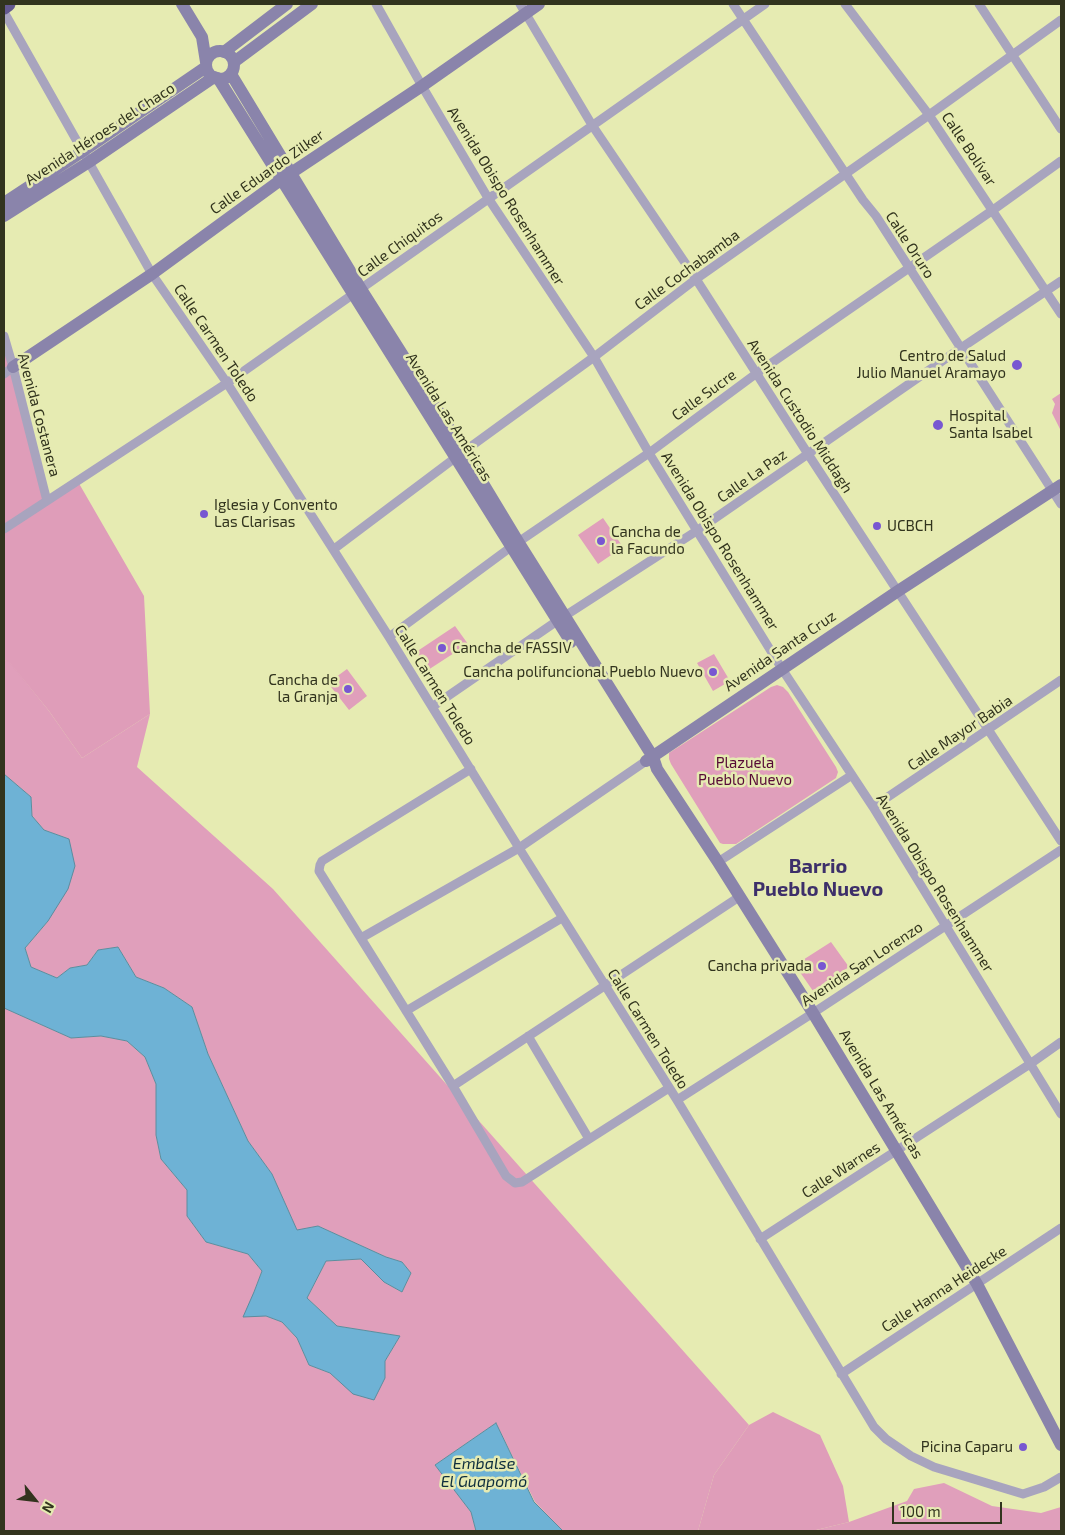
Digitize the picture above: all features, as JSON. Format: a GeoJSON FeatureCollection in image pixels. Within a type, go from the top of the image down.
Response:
{"type":"FeatureCollection","features":[{"type":"Feature","properties":{"kind":"highway"},"geometry":{"type":"LineString","coordinates":[[4,7],[8,4]]}},
{"type":"Feature","properties":{"kind":"street"},"geometry":{"type":"LineString","coordinates":[[182,4],[202,37],[206,65],[210,75],[216,78],[225,78],[232,68],[312,4]]}},
{"type":"Feature","properties":{"kind":"street"},"geometry":{"type":"LineString","coordinates":[[206,65],[210,55],[216,51],[222,51],[287,4]]}},
{"type":"Feature","properties":{"kind":"street","name":"Avenida Obispo Rosenhammer"},"geometry":{"type":"LineString","coordinates":[[376,4],[488,198],[594,357],[649,453],[782,668],[873,808],[1061,1114]]}},
{"type":"Feature","properties":{"kind":"street","name":"Calle Eduardo Zilker"},"geometry":{"type":"LineString","coordinates":[[9,371],[152,274],[286,176],[422,86],[523,8],[539,4]]}},
{"type":"Feature","properties":{"kind":"street","name":"Calle Oruro"},"geometry":{"type":"LineString","coordinates":[[733,4],[845,173],[876,216],[961,348],[1057,488],[1061,504]]}},
{"type":"Feature","properties":{"kind":"street","name":"Calle Chiquitos"},"geometry":{"type":"LineString","coordinates":[[4,529],[227,383],[764,4]]}},
{"type":"Feature","properties":{"kind":"street","name":"Calle Bolívar"},"geometry":{"type":"LineString","coordinates":[[846,4],[929,115],[1061,314]]}},
{"type":"Feature","properties":{"kind":"street"},"geometry":{"type":"LineString","coordinates":[[979,4],[1061,129]]}},
{"type":"Feature","properties":{"kind":"street","name":"Avenida Custodio Middagh"},"geometry":{"type":"LineString","coordinates":[[523,8],[592,125],[696,279],[1061,841]]}},
{"type":"Feature","properties":{"kind":"street","name":"Calle Carmen Toledo"},"geometry":{"type":"LineString","coordinates":[[4,12],[152,274],[227,383],[334,549],[604,986],[670,1088],[874,1427],[886,1439],[911,1456],[934,1467],[1023,1494],[1044,1487],[1061,1477]]}},
{"type":"Feature","properties":{"kind":"street","name":"Calle Cochabamba"},"geometry":{"type":"LineString","coordinates":[[334,549],[594,357],[696,279],[1061,20]]}},
{"type":"Feature","properties":{"kind":"street"},"geometry":{"type":"LineString","coordinates":[[202,37],[230,56],[232,68]]}},
{"type":"Feature","properties":{"kind":"street","name":"Avenida Héroes del Chaco"},"geometry":{"type":"LineString","coordinates":[[4,216],[206,65]]}},
{"type":"Feature","properties":{"kind":"street","name":"Avenida Las Américas"},"geometry":{"type":"LineString","coordinates":[[232,68],[286,176]]}},
{"type":"Feature","properties":{"kind":"street","name":"Avenida Las Américas"},"geometry":{"type":"LineString","coordinates":[[216,78],[286,176],[561,619],[813,1013],[977,1284],[1061,1445]]}},
{"type":"Feature","properties":{"kind":"street","name":"Avenida Héroes del Chaco"},"geometry":{"type":"LineString","coordinates":[[4,203],[216,78]]}},
{"type":"Feature","properties":{"kind":"street","name":"Calle Sucre"},"geometry":{"type":"LineString","coordinates":[[389,637],[515,545],[649,453],[757,374],[1061,161]]}},
{"type":"Feature","properties":{"kind":"street","name":"Calle La Paz"},"geometry":{"type":"LineString","coordinates":[[432,707],[561,619],[698,530],[1061,281]]}},
{"type":"Feature","properties":{"kind":"street","name":"Avenida Costanera"},"geometry":{"type":"LineString","coordinates":[[4,336],[9,371],[47,501]]}},
{"type":"Feature","properties":{"kind":"street","name":"Avenida Santa Cruz"},"geometry":{"type":"LineString","coordinates":[[361,938],[519,848],[652,763],[782,668],[1057,488]]}},
{"type":"Feature","properties":{"kind":"street","name":"Calle Mayor Babia"},"geometry":{"type":"LineString","coordinates":[[873,808],[1061,680]]}},
{"type":"Feature","properties":{"kind":"street"},"geometry":{"type":"LineString","coordinates":[[470,769],[322,861],[320,871],[506,1176],[515,1183],[522,1182],[670,1088]]}},
{"type":"Feature","properties":{"kind":"street"},"geometry":{"type":"LineString","coordinates":[[718,862],[852,775]]}},
{"type":"Feature","properties":{"kind":"street","name":"Avenida San Lorenzo"},"geometry":{"type":"LineString","coordinates":[[677,1100],[1061,850]]}},
{"type":"Feature","properties":{"kind":"street"},"geometry":{"type":"LineString","coordinates":[[452,1086],[739,897]]}},
{"type":"Feature","properties":{"kind":"street"},"geometry":{"type":"LineString","coordinates":[[406,1011],[562,918]]}},
{"type":"Feature","properties":{"kind":"street"},"geometry":{"type":"LineString","coordinates":[[528,1036],[589,1139]]}},
{"type":"Feature","properties":{"kind":"street","name":"Calle Warnes"},"geometry":{"type":"LineString","coordinates":[[760,1239],[1061,1042]]}},
{"type":"Feature","properties":{"kind":"street","name":"Calle Hanna Heidecke"},"geometry":{"type":"LineString","coordinates":[[842,1374],[1061,1228]]}},
{"type":"Feature","properties":{"kind":"green space"},"geometry":{"type":"Polygon","coordinates":[[[1061,393],[1061,431],[1052,413],[1055,404],[1052,399],[1061,393]]]}},
{"type":"Feature","properties":{"kind":"green space","name":"Cancha de la Facundo"},"geometry":{"type":"Polygon","coordinates":[[[603,518],[623,547],[598,564],[578,535],[603,518]]]}},
{"type":"Feature","properties":{"kind":"green space","name":"Cancha de FASSIV"},"geometry":{"type":"Polygon","coordinates":[[[455,626],[468,644],[428,670],[416,652],[455,626]]]}},
{"type":"Feature","properties":{"kind":"green space","name":"Cancha polifuncional Pueblo Nuevo"},"geometry":{"type":"Polygon","coordinates":[[[714,654],[730,681],[713,691],[697,663],[714,654]]]}},
{"type":"Feature","properties":{"kind":"green space"},"geometry":{"type":"Polygon","coordinates":[[[4,660],[9,661],[49,711],[82,758],[150,714],[137,767],[273,889],[749,1425],[714,1475],[698,1531],[563,1531],[535,1502],[496,1423],[435,1465],[471,1512],[476,1531],[4,1531],[4,1008],[71,1038],[101,1036],[127,1041],[145,1057],[156,1084],[156,1135],[161,1159],[187,1190],[187,1216],[206,1242],[248,1254],[262,1271],[254,1292],[266,1316],[282,1322],[297,1338],[309,1365],[330,1373],[338,1379],[385,1378],[385,1361],[400,1336],[337,1326],[307,1298],[326,1261],[361,1259],[384,1282],[402,1292],[411,1273],[402,1262],[386,1257],[318,1226],[297,1231],[272,1174],[248,1141],[208,1054],[192,1007],[164,988],[136,977],[118,947],[98,950],[87,965],[70,968],[57,978],[31,967],[25,948],[48,921],[69,839],[44,830],[32,816],[31,797],[4,774],[4,660]]]}},
{"type":"Feature","properties":{"kind":"green space","name":"Cancha de la Granja"},"geometry":{"type":"Polygon","coordinates":[[[347,669],[367,696],[349,710],[328,683],[347,669]]]}},
{"type":"Feature","properties":{"kind":"green space","name":"Plazuela Pueblo Nuevo"},"geometry":{"type":"Polygon","coordinates":[[[777,685],[783,687],[788,692],[836,767],[838,772],[836,778],[736,844],[720,843],[671,764],[669,753],[771,687],[777,685]]]}},
{"type":"Feature","properties":{"kind":"green space","name":"Cancha privada"},"geometry":{"type":"Polygon","coordinates":[[[831,942],[849,967],[813,991],[795,965],[831,942]]]}},
{"type":"Feature","properties":{"kind":"green space"},"geometry":{"type":"Polygon","coordinates":[[[944,1483],[992,1506],[1041,1513],[1061,1507],[1061,1531],[812,1531],[849,1522],[907,1501],[914,1489],[944,1483]]]}},
{"type":"Feature","properties":{"kind":"shaded area"},"geometry":{"type":"Polygon","coordinates":[[[4,336],[47,500],[77,480],[144,596],[150,714],[82,758],[49,711],[9,662],[4,660],[4,336]]]}},
{"type":"Feature","properties":{"kind":"shaded area"},"geometry":{"type":"Polygon","coordinates":[[[773,1412],[820,1435],[843,1486],[849,1522],[812,1531],[698,1531],[714,1475],[749,1425],[773,1412]]]}},
{"type":"Feature","properties":{"kind":"water"},"geometry":{"type":"Polygon","coordinates":[[[4,774],[31,797],[32,816],[44,830],[69,839],[75,866],[68,889],[48,921],[25,948],[31,967],[57,978],[70,968],[87,965],[98,950],[118,947],[136,977],[164,988],[192,1007],[208,1054],[248,1141],[272,1174],[297,1230],[318,1226],[386,1257],[402,1262],[411,1273],[402,1292],[384,1282],[361,1259],[326,1261],[307,1298],[337,1326],[400,1336],[385,1361],[385,1378],[374,1400],[353,1394],[330,1373],[309,1365],[297,1338],[282,1322],[266,1316],[243,1317],[262,1271],[248,1254],[206,1242],[187,1216],[187,1190],[161,1159],[156,1135],[156,1084],[145,1057],[127,1041],[101,1036],[71,1038],[4,1008],[4,774]]]}},
{"type":"Feature","properties":{"kind":"water","name":"Embalse El Guapomó"},"geometry":{"type":"Polygon","coordinates":[[[496,1423],[534,1502],[563,1531],[476,1531],[471,1512],[435,1465],[496,1423]]]}},
{"type":"Feature","properties":{"kind":"place","name":"Centro de Salud Julio Manuel Aramayo"},"geometry":{"type":"Point","coordinates":[1017,365]}},
{"type":"Feature","properties":{"kind":"place","name":"Hospital Santa Isabel"},"geometry":{"type":"Point","coordinates":[938,425]}},
{"type":"Feature","properties":{"kind":"place","name":"Iglesia y Convento Las Clarisas"},"geometry":{"type":"Point","coordinates":[204,514]}},
{"type":"Feature","properties":{"kind":"place","name":"UCBCH"},"geometry":{"type":"Point","coordinates":[877,526]}},
{"type":"Feature","properties":{"kind":"place","name":"Cancha de la Facundo"},"geometry":{"type":"Point","coordinates":[601,541]}},
{"type":"Feature","properties":{"kind":"place","name":"Cancha de FASSIV"},"geometry":{"type":"Point","coordinates":[442,648]}},
{"type":"Feature","properties":{"kind":"place","name":"Cancha polifuncional Pueblo Nuevo"},"geometry":{"type":"Point","coordinates":[713,672]}},
{"type":"Feature","properties":{"kind":"place","name":"Cancha de la Granja"},"geometry":{"type":"Point","coordinates":[348,689]}},
{"type":"Feature","properties":{"kind":"place","name":"Cancha privada"},"geometry":{"type":"Point","coordinates":[822,966]}},
{"type":"Feature","properties":{"kind":"place","name":"Picina Caparu"},"geometry":{"type":"Point","coordinates":[1023,1447]}},
{"type":"Feature","properties":{"kind":"district","name":"Barrio Pueblo Nuevo"},"geometry":{"type":"Point","coordinates":[818,878]}}]}
